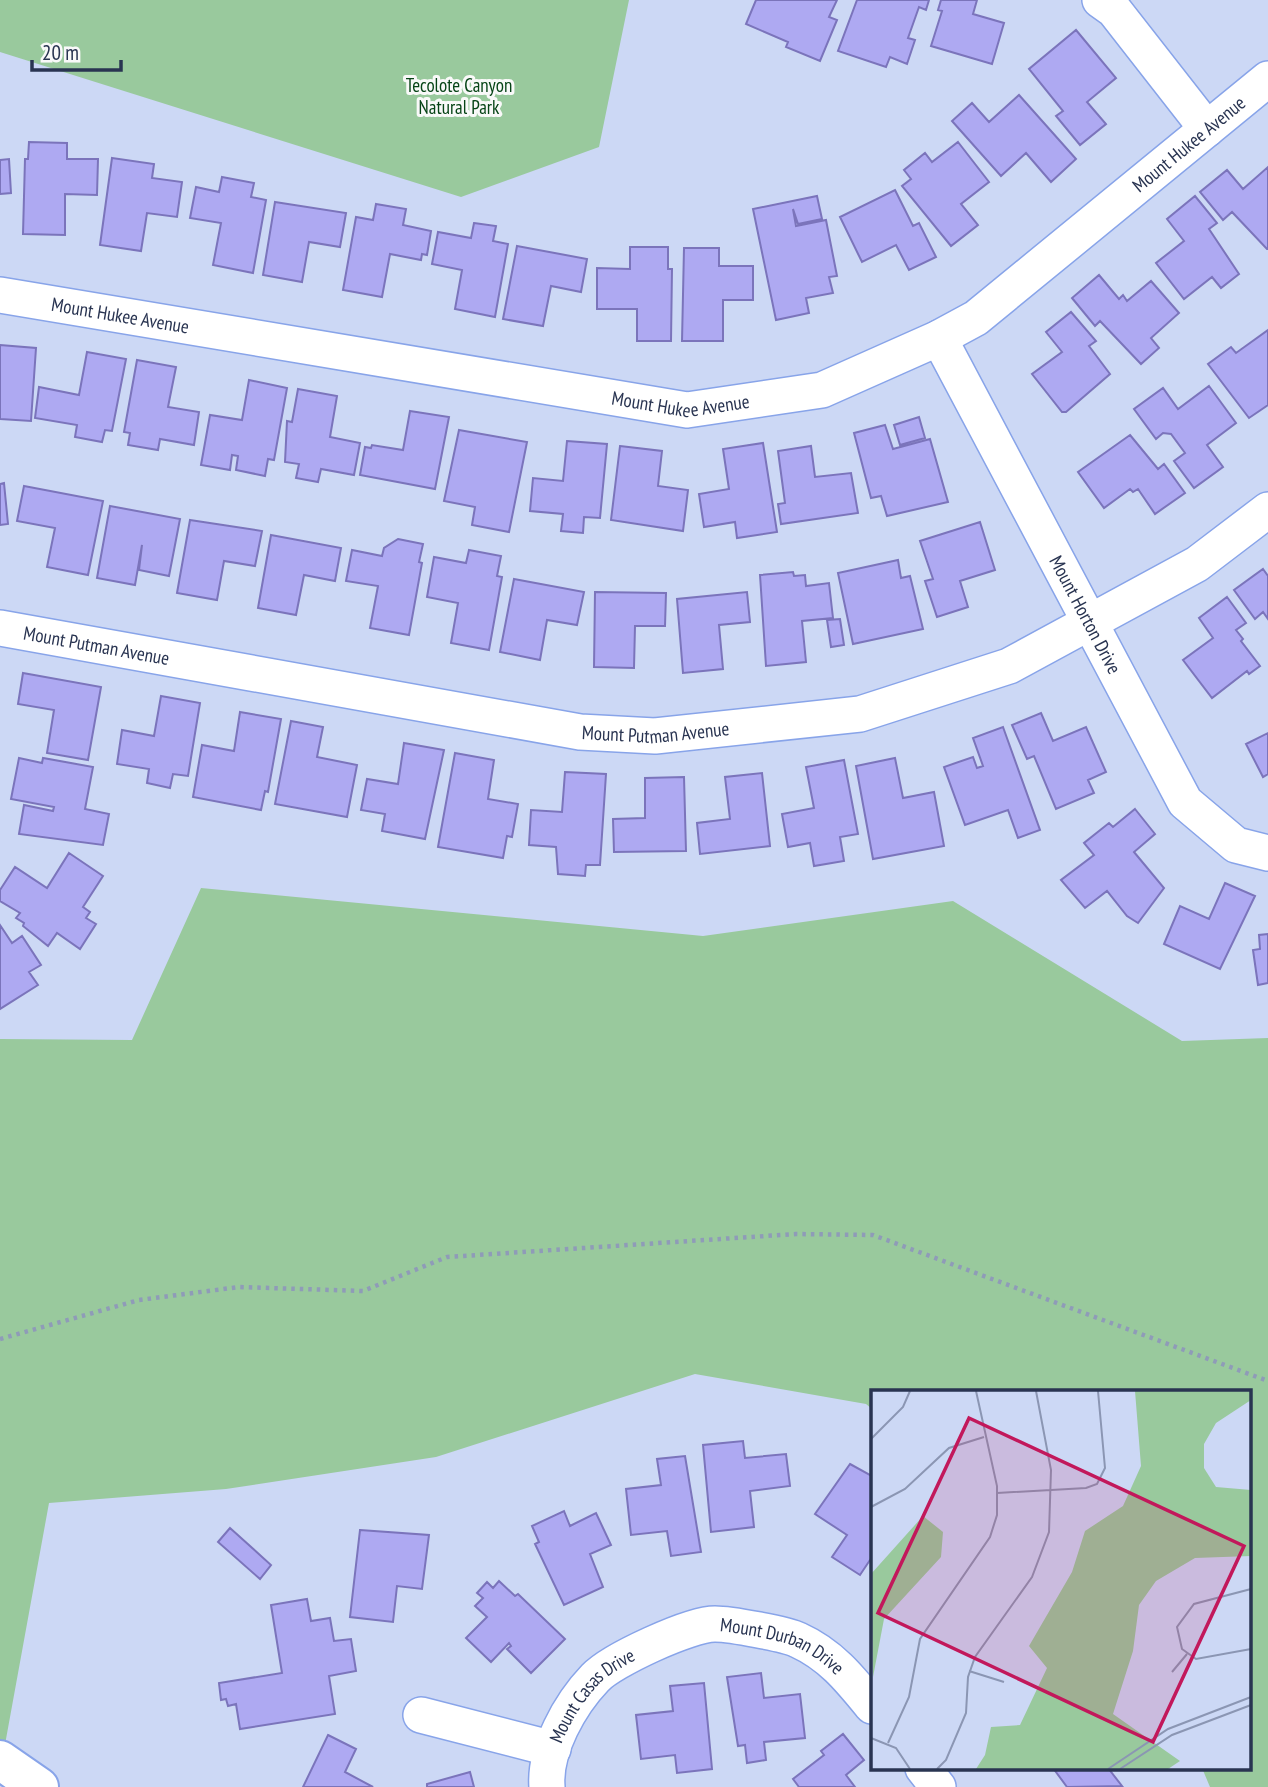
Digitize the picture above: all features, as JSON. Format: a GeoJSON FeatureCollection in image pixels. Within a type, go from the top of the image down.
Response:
{"type":"FeatureCollection","features":[{"type":"Feature","properties":{"kind":"main road"},"geometry":{"type":"LineString","coordinates":[[0,1760],[39,1787]]}},
{"type":"Feature","properties":{"kind":"street"},"geometry":{"type":"LineString","coordinates":[[1100,0],[1114,10],[1207,129]]}},
{"type":"Feature","properties":{"kind":"street","name":"Mount Hukee Avenue"},"geometry":{"type":"LineString","coordinates":[[0,295],[687,410],[822,390],[939,338],[976,318],[1268,79]]}},
{"type":"Feature","properties":{"kind":"street","name":"Mount Horton Drive"},"geometry":{"type":"LineString","coordinates":[[939,338],[1185,802],[1236,845],[1268,853]]}},
{"type":"Feature","properties":{"kind":"street","name":"Mount Putman Avenue"},"geometry":{"type":"LineString","coordinates":[[0,628],[580,732],[655,736],[860,714],[1009,666],[1091,624],[1197,564],[1268,510]]}},
{"type":"Feature","properties":{"kind":"street","name":"Mount Durban Drive"},"geometry":{"type":"LineString","coordinates":[[675,1632],[715,1624],[797,1639],[837,1662],[871,1704]]}},
{"type":"Feature","properties":{"kind":"street","name":"Mount Casas Drive"},"geometry":{"type":"LineString","coordinates":[[547,1787],[554,1749],[568,1714],[597,1676],[675,1632]]}},
{"type":"Feature","properties":{"kind":"street"},"geometry":{"type":"LineString","coordinates":[[421,1715],[554,1749]]}},
{"type":"Feature","properties":{"kind":"street"},"geometry":{"type":"LineString","coordinates":[[925,1770],[938,1787]]}},
{"type":"Feature","properties":{"kind":"path"},"geometry":{"type":"LineString","coordinates":[[0,1339],[139,1300],[239,1287],[363,1291],[447,1257],[796,1234],[873,1236],[1268,1381]]}},
{"type":"Feature","properties":{"kind":"green space","name":"Tecolote Canyon Natural Park"},"geometry":{"type":"Polygon","coordinates":[[[0,0],[629,0],[599,147],[461,197],[0,52],[0,0]]]}},
{"type":"Feature","properties":{"kind":"green space"},"geometry":{"type":"Polygon","coordinates":[[[201,888],[703,936],[953,901],[1182,1041],[1268,1038],[1268,1787],[1210,1787],[1203,1770],[1250,1770],[1250,1390],[871,1390],[871,1408],[866,1404],[695,1374],[436,1457],[226,1489],[49,1503],[0,1772],[0,1039],[132,1040],[201,888]]]}},
{"type":"Feature","properties":{"kind":"building"},"geometry":{"type":"Polygon","coordinates":[[[756,0],[837,0],[829,17],[837,20],[820,61],[786,47],[788,42],[746,24],[756,0]]]}},
{"type":"Feature","properties":{"kind":"building"},"geometry":{"type":"Polygon","coordinates":[[[857,0],[929,0],[926,10],[919,7],[908,38],[915,40],[907,64],[890,57],[886,67],[838,51],[857,0]]]}},
{"type":"Feature","properties":{"kind":"building"},"geometry":{"type":"Polygon","coordinates":[[[941,0],[977,0],[973,14],[1004,23],[992,64],[931,46],[942,11],[938,10],[941,0]]]}},
{"type":"Feature","properties":{"kind":"building"},"geometry":{"type":"Polygon","coordinates":[[[1076,30],[1116,78],[1087,102],[1106,124],[1080,145],[1056,116],[1063,111],[1029,69],[1076,30]]]}},
{"type":"Feature","properties":{"kind":"building"},"geometry":{"type":"Polygon","coordinates":[[[1019,95],[1076,159],[1051,182],[1026,153],[1001,176],[952,121],[972,103],[989,122],[1019,95]]]}},
{"type":"Feature","properties":{"kind":"building"},"geometry":{"type":"Polygon","coordinates":[[[29,142],[67,143],[67,159],[98,159],[97,195],[65,194],[65,235],[23,234],[25,159],[28,159],[29,142]]]}},
{"type":"Feature","properties":{"kind":"building"},"geometry":{"type":"Polygon","coordinates":[[[958,142],[989,182],[961,204],[978,225],[951,246],[902,186],[911,179],[904,170],[925,153],[932,162],[958,142]]]}},
{"type":"Feature","properties":{"kind":"building"},"geometry":{"type":"Polygon","coordinates":[[[112,158],[154,164],[152,178],[182,182],[177,217],[147,213],[141,251],[100,245],[112,158]]]}},
{"type":"Feature","properties":{"kind":"building"},"geometry":{"type":"Polygon","coordinates":[[[9,159],[11,193],[0,194],[0,160],[9,159]]]}},
{"type":"Feature","properties":{"kind":"building"},"geometry":{"type":"Polygon","coordinates":[[[1268,167],[1267,249],[1232,212],[1223,220],[1200,192],[1227,170],[1243,189],[1268,167]]]}},
{"type":"Feature","properties":{"kind":"building"},"geometry":{"type":"Polygon","coordinates":[[[222,177],[254,183],[251,197],[266,200],[253,273],[213,265],[221,223],[190,218],[196,187],[219,192],[222,177]]]}},
{"type":"Feature","properties":{"kind":"building"},"geometry":{"type":"Polygon","coordinates":[[[895,190],[913,226],[919,223],[936,257],[909,270],[896,245],[862,262],[840,217],[895,190]]]}},
{"type":"Feature","properties":{"kind":"building"},"geometry":{"type":"Polygon","coordinates":[[[817,196],[822,219],[798,224],[793,209],[796,226],[826,220],[837,276],[829,277],[833,293],[806,298],[809,313],[776,320],[753,209],[817,196]]]}},
{"type":"Feature","properties":{"kind":"building"},"geometry":{"type":"Polygon","coordinates":[[[1195,196],[1217,223],[1209,229],[1239,274],[1221,288],[1212,277],[1184,299],[1156,263],[1184,241],[1167,219],[1195,196]]]}},
{"type":"Feature","properties":{"kind":"building"},"geometry":{"type":"Polygon","coordinates":[[[275,202],[346,213],[340,247],[309,242],[302,282],[263,275],[275,202]]]}},
{"type":"Feature","properties":{"kind":"building"},"geometry":{"type":"Polygon","coordinates":[[[376,204],[406,209],[403,225],[431,231],[427,255],[422,254],[421,260],[390,254],[382,297],[343,290],[356,217],[373,220],[376,204]]]}},
{"type":"Feature","properties":{"kind":"building"},"geometry":{"type":"Polygon","coordinates":[[[474,223],[496,226],[493,241],[508,244],[495,317],[455,309],[462,270],[432,264],[438,232],[471,238],[474,223]]]}},
{"type":"Feature","properties":{"kind":"building"},"geometry":{"type":"Polygon","coordinates":[[[517,246],[587,259],[581,292],[551,286],[543,326],[503,319],[517,246]]]}},
{"type":"Feature","properties":{"kind":"building"},"geometry":{"type":"Polygon","coordinates":[[[630,247],[668,247],[668,269],[672,269],[671,341],[637,341],[637,309],[597,309],[597,268],[630,269],[630,247]]]}},
{"type":"Feature","properties":{"kind":"building"},"geometry":{"type":"Polygon","coordinates":[[[684,248],[719,248],[719,266],[753,266],[753,300],[723,300],[723,341],[682,341],[684,248]]]}},
{"type":"Feature","properties":{"kind":"building"},"geometry":{"type":"Polygon","coordinates":[[[1099,275],[1119,299],[1123,295],[1127,301],[1151,281],[1179,313],[1151,338],[1159,348],[1141,364],[1100,321],[1095,326],[1072,298],[1099,275]]]}},
{"type":"Feature","properties":{"kind":"building"},"geometry":{"type":"Polygon","coordinates":[[[1071,312],[1096,341],[1089,346],[1110,374],[1066,412],[1062,412],[1032,374],[1062,352],[1046,332],[1071,312]]]}},
{"type":"Feature","properties":{"kind":"building"},"geometry":{"type":"Polygon","coordinates":[[[1268,330],[1268,405],[1249,418],[1208,364],[1231,347],[1236,353],[1268,330]]]}},
{"type":"Feature","properties":{"kind":"building"},"geometry":{"type":"Polygon","coordinates":[[[0,345],[36,348],[31,421],[0,419],[0,345]]]}},
{"type":"Feature","properties":{"kind":"building"},"geometry":{"type":"Polygon","coordinates":[[[87,352],[126,359],[112,431],[105,430],[102,442],[75,437],[77,425],[35,418],[39,387],[79,395],[87,352]]]}},
{"type":"Feature","properties":{"kind":"building"},"geometry":{"type":"Polygon","coordinates":[[[137,360],[176,367],[168,407],[199,412],[194,445],[160,439],[158,450],[128,445],[130,433],[124,432],[137,360]]]}},
{"type":"Feature","properties":{"kind":"building"},"geometry":{"type":"Polygon","coordinates":[[[249,380],[287,388],[274,460],[268,459],[265,476],[236,470],[238,456],[232,455],[230,470],[201,465],[210,415],[242,420],[249,380]]]}},
{"type":"Feature","properties":{"kind":"building"},"geometry":{"type":"Polygon","coordinates":[[[1209,386],[1236,423],[1207,445],[1223,467],[1194,488],[1174,461],[1185,453],[1171,434],[1163,433],[1156,439],[1134,409],[1163,388],[1178,409],[1209,386]]]}},
{"type":"Feature","properties":{"kind":"building"},"geometry":{"type":"Polygon","coordinates":[[[298,389],[337,396],[330,437],[360,443],[354,475],[321,469],[318,482],[296,478],[299,464],[285,462],[287,421],[292,422],[298,389]]]}},
{"type":"Feature","properties":{"kind":"building"},"geometry":{"type":"Polygon","coordinates":[[[410,411],[449,417],[435,489],[360,475],[365,447],[371,448],[372,445],[403,450],[410,411]]]}},
{"type":"Feature","properties":{"kind":"building"},"geometry":{"type":"Polygon","coordinates":[[[919,417],[925,438],[900,445],[894,425],[919,417]]]}},
{"type":"Feature","properties":{"kind":"building"},"geometry":{"type":"Polygon","coordinates":[[[885,425],[893,449],[930,439],[948,502],[887,516],[881,496],[871,498],[854,433],[885,425]]]}},
{"type":"Feature","properties":{"kind":"building"},"geometry":{"type":"Polygon","coordinates":[[[459,430],[527,442],[509,532],[472,525],[475,507],[444,501],[459,430]]]}},
{"type":"Feature","properties":{"kind":"building"},"geometry":{"type":"Polygon","coordinates":[[[1130,435],[1158,469],[1164,464],[1185,493],[1155,514],[1138,489],[1133,492],[1130,489],[1104,508],[1078,472],[1130,435]]]}},
{"type":"Feature","properties":{"kind":"building"},"geometry":{"type":"Polygon","coordinates":[[[567,441],[607,444],[600,518],[584,517],[583,533],[561,531],[563,514],[530,511],[533,478],[563,481],[567,441]]]}},
{"type":"Feature","properties":{"kind":"building"},"geometry":{"type":"Polygon","coordinates":[[[763,443],[777,532],[737,538],[735,522],[704,527],[699,494],[729,489],[723,449],[763,443]]]}},
{"type":"Feature","properties":{"kind":"building"},"geometry":{"type":"Polygon","coordinates":[[[620,446],[662,451],[658,486],[688,490],[683,531],[611,520],[620,446]]]}},
{"type":"Feature","properties":{"kind":"building"},"geometry":{"type":"Polygon","coordinates":[[[811,446],[815,477],[851,473],[858,513],[781,524],[778,504],[785,503],[778,451],[811,446]]]}},
{"type":"Feature","properties":{"kind":"building"},"geometry":{"type":"Polygon","coordinates":[[[4,483],[8,524],[0,525],[0,484],[4,483]]]}},
{"type":"Feature","properties":{"kind":"building"},"geometry":{"type":"Polygon","coordinates":[[[24,486],[103,501],[88,575],[47,567],[55,528],[17,521],[24,486]]]}},
{"type":"Feature","properties":{"kind":"building"},"geometry":{"type":"Polygon","coordinates":[[[110,506],[180,519],[169,576],[139,570],[142,545],[135,585],[97,578],[110,506]]]}},
{"type":"Feature","properties":{"kind":"building"},"geometry":{"type":"Polygon","coordinates":[[[190,520],[262,531],[255,566],[224,561],[217,600],[177,593],[190,520]]]}},
{"type":"Feature","properties":{"kind":"building"},"geometry":{"type":"Polygon","coordinates":[[[980,522],[995,570],[960,581],[968,607],[937,617],[925,581],[933,579],[920,541],[980,522]]]}},
{"type":"Feature","properties":{"kind":"building"},"geometry":{"type":"Polygon","coordinates":[[[271,535],[341,548],[335,581],[304,575],[296,615],[258,608],[271,535]]]}},
{"type":"Feature","properties":{"kind":"building"},"geometry":{"type":"Polygon","coordinates":[[[398,539],[423,544],[409,635],[370,628],[378,586],[346,581],[352,550],[382,556],[384,548],[398,539]]]}},
{"type":"Feature","properties":{"kind":"building"},"geometry":{"type":"Polygon","coordinates":[[[469,550],[501,556],[497,576],[502,577],[489,650],[451,643],[458,603],[427,597],[434,557],[466,563],[469,550]]]}},
{"type":"Feature","properties":{"kind":"building"},"geometry":{"type":"Polygon","coordinates":[[[898,560],[901,578],[910,576],[923,629],[853,644],[838,573],[898,560]]]}},
{"type":"Feature","properties":{"kind":"building"},"geometry":{"type":"Polygon","coordinates":[[[1263,569],[1268,576],[1268,619],[1263,612],[1255,619],[1234,590],[1263,569]]]}},
{"type":"Feature","properties":{"kind":"building"},"geometry":{"type":"Polygon","coordinates":[[[793,572],[794,576],[805,575],[806,586],[829,583],[833,618],[802,621],[806,662],[766,666],[760,575],[793,572]]]}},
{"type":"Feature","properties":{"kind":"building"},"geometry":{"type":"Polygon","coordinates":[[[514,579],[584,592],[577,625],[547,620],[540,660],[500,652],[514,579]]]}},
{"type":"Feature","properties":{"kind":"building"},"geometry":{"type":"Polygon","coordinates":[[[595,592],[666,593],[665,626],[635,626],[634,668],[594,667],[595,592]]]}},
{"type":"Feature","properties":{"kind":"building"},"geometry":{"type":"Polygon","coordinates":[[[747,592],[750,622],[719,625],[723,669],[683,673],[677,599],[747,592]]]}},
{"type":"Feature","properties":{"kind":"building"},"geometry":{"type":"Polygon","coordinates":[[[1227,597],[1246,623],[1236,630],[1243,639],[1241,641],[1260,666],[1249,674],[1247,671],[1212,698],[1183,660],[1213,638],[1199,618],[1227,597]]]}},
{"type":"Feature","properties":{"kind":"building"},"geometry":{"type":"Polygon","coordinates":[[[840,619],[844,645],[831,647],[827,620],[840,619]]]}},
{"type":"Feature","properties":{"kind":"building"},"geometry":{"type":"Polygon","coordinates":[[[23,673],[101,687],[88,760],[47,753],[54,710],[18,704],[23,673]]]}},
{"type":"Feature","properties":{"kind":"building"},"geometry":{"type":"Polygon","coordinates":[[[161,696],[200,703],[188,776],[173,774],[170,788],[147,783],[149,769],[117,764],[122,730],[154,736],[161,696]]]}},
{"type":"Feature","properties":{"kind":"building"},"geometry":{"type":"Polygon","coordinates":[[[240,712],[281,719],[268,792],[265,791],[261,810],[193,797],[202,745],[234,751],[240,712]]]}},
{"type":"Feature","properties":{"kind":"building"},"geometry":{"type":"Polygon","coordinates":[[[1041,713],[1053,741],[1086,727],[1106,772],[1088,780],[1094,793],[1056,809],[1034,756],[1027,759],[1012,725],[1041,713]]]}},
{"type":"Feature","properties":{"kind":"building"},"geometry":{"type":"Polygon","coordinates":[[[291,721],[323,727],[317,757],[357,765],[347,817],[275,804],[291,721]]]}},
{"type":"Feature","properties":{"kind":"building"},"geometry":{"type":"Polygon","coordinates":[[[1003,727],[1040,830],[1018,838],[1008,810],[965,825],[944,767],[973,757],[977,768],[983,766],[973,738],[1003,727]]]}},
{"type":"Feature","properties":{"kind":"building"},"geometry":{"type":"Polygon","coordinates":[[[1268,733],[1268,774],[1263,777],[1246,744],[1268,733]]]}},
{"type":"Feature","properties":{"kind":"building"},"geometry":{"type":"Polygon","coordinates":[[[404,743],[444,750],[425,839],[382,831],[385,814],[361,810],[367,779],[398,784],[404,743]]]}},
{"type":"Feature","properties":{"kind":"building"},"geometry":{"type":"Polygon","coordinates":[[[455,753],[494,760],[488,799],[518,804],[512,837],[507,836],[503,858],[438,847],[455,753]]]}},
{"type":"Feature","properties":{"kind":"building"},"geometry":{"type":"Polygon","coordinates":[[[19,758],[42,763],[43,758],[93,767],[85,809],[109,814],[103,845],[19,834],[24,805],[53,811],[54,807],[11,799],[19,758]]]}},
{"type":"Feature","properties":{"kind":"building"},"geometry":{"type":"Polygon","coordinates":[[[895,758],[903,798],[934,792],[944,846],[873,859],[856,766],[895,758]]]}},
{"type":"Feature","properties":{"kind":"building"},"geometry":{"type":"Polygon","coordinates":[[[844,760],[858,834],[840,837],[844,861],[814,866],[810,843],[788,847],[782,814],[814,808],[806,767],[844,760]]]}},
{"type":"Feature","properties":{"kind":"building"},"geometry":{"type":"Polygon","coordinates":[[[565,772],[606,774],[600,865],[586,865],[585,876],[558,874],[556,847],[529,845],[531,810],[562,812],[565,772]]]}},
{"type":"Feature","properties":{"kind":"building"},"geometry":{"type":"Polygon","coordinates":[[[762,773],[770,846],[700,854],[697,823],[730,819],[725,777],[762,773]]]}},
{"type":"Feature","properties":{"kind":"building"},"geometry":{"type":"Polygon","coordinates":[[[684,777],[686,851],[614,852],[613,819],[645,818],[645,778],[684,777]]]}},
{"type":"Feature","properties":{"kind":"building"},"geometry":{"type":"Polygon","coordinates":[[[1135,809],[1155,834],[1134,852],[1164,888],[1138,923],[1127,916],[1107,891],[1085,908],[1061,880],[1094,855],[1084,843],[1109,823],[1113,827],[1135,809]]]}},
{"type":"Feature","properties":{"kind":"building"},"geometry":{"type":"Polygon","coordinates":[[[69,853],[103,876],[83,907],[90,912],[86,918],[96,924],[80,949],[57,933],[48,946],[16,918],[20,913],[0,901],[0,890],[15,867],[47,888],[69,853]]]}},
{"type":"Feature","properties":{"kind":"building"},"geometry":{"type":"Polygon","coordinates":[[[1225,883],[1255,896],[1220,969],[1164,944],[1180,906],[1209,919],[1225,883]]]}},
{"type":"Feature","properties":{"kind":"building"},"geometry":{"type":"Polygon","coordinates":[[[0,925],[12,943],[22,936],[41,965],[29,972],[38,985],[0,1009],[0,925]]]}},
{"type":"Feature","properties":{"kind":"building"},"geometry":{"type":"Polygon","coordinates":[[[1268,934],[1268,983],[1258,985],[1253,950],[1260,949],[1259,935],[1268,934]]]}},
{"type":"Feature","properties":{"kind":"building"},"geometry":{"type":"Polygon","coordinates":[[[743,1441],[745,1458],[786,1454],[790,1486],[750,1491],[754,1527],[711,1532],[703,1445],[743,1441]]]}},
{"type":"Feature","properties":{"kind":"building"},"geometry":{"type":"Polygon","coordinates":[[[685,1456],[701,1552],[671,1556],[667,1531],[631,1535],[626,1489],[661,1485],[657,1459],[685,1456]]]}},
{"type":"Feature","properties":{"kind":"building"},"geometry":{"type":"Polygon","coordinates":[[[850,1464],[871,1475],[871,1558],[860,1575],[832,1557],[847,1535],[815,1514],[850,1464]]]}},
{"type":"Feature","properties":{"kind":"building"},"geometry":{"type":"Polygon","coordinates":[[[564,1511],[570,1526],[596,1513],[611,1545],[590,1554],[603,1587],[564,1605],[535,1544],[539,1542],[532,1526],[564,1511]]]}},
{"type":"Feature","properties":{"kind":"building"},"geometry":{"type":"Polygon","coordinates":[[[230,1528],[271,1565],[260,1579],[218,1542],[230,1528]]]}},
{"type":"Feature","properties":{"kind":"building"},"geometry":{"type":"Polygon","coordinates":[[[360,1530],[429,1535],[422,1589],[397,1586],[393,1622],[350,1617],[360,1530]]]}},
{"type":"Feature","properties":{"kind":"building"},"geometry":{"type":"Polygon","coordinates":[[[499,1581],[515,1596],[518,1594],[565,1639],[531,1673],[507,1649],[511,1646],[509,1643],[491,1662],[466,1638],[487,1617],[475,1606],[483,1598],[477,1593],[487,1582],[493,1588],[499,1581]]]}},
{"type":"Feature","properties":{"kind":"building"},"geometry":{"type":"Polygon","coordinates":[[[307,1599],[311,1621],[330,1618],[334,1641],[351,1639],[356,1671],[329,1676],[335,1714],[240,1729],[236,1704],[228,1706],[226,1699],[221,1700],[219,1683],[282,1673],[271,1605],[307,1599]]]}},
{"type":"Feature","properties":{"kind":"building"},"geometry":{"type":"Polygon","coordinates":[[[761,1673],[764,1698],[800,1694],[805,1738],[764,1742],[766,1760],[747,1763],[745,1745],[738,1746],[727,1677],[761,1673]]]}},
{"type":"Feature","properties":{"kind":"building"},"geometry":{"type":"Polygon","coordinates":[[[704,1683],[712,1769],[677,1773],[675,1755],[641,1759],[636,1715],[673,1711],[670,1686],[704,1683]]]}},
{"type":"Feature","properties":{"kind":"building"},"geometry":{"type":"Polygon","coordinates":[[[843,1734],[864,1760],[846,1775],[855,1787],[799,1787],[793,1779],[824,1755],[821,1751],[843,1734]]]}},
{"type":"Feature","properties":{"kind":"building"},"geometry":{"type":"Polygon","coordinates":[[[328,1735],[356,1749],[345,1772],[373,1787],[303,1787],[328,1735]]]}},
{"type":"Feature","properties":{"kind":"building"},"geometry":{"type":"Polygon","coordinates":[[[1054,1770],[1110,1770],[1122,1786],[1067,1787],[1054,1770]]]}},
{"type":"Feature","properties":{"kind":"building"},"geometry":{"type":"Polygon","coordinates":[[[470,1772],[474,1787],[427,1787],[427,1784],[470,1772]]]}}]}
